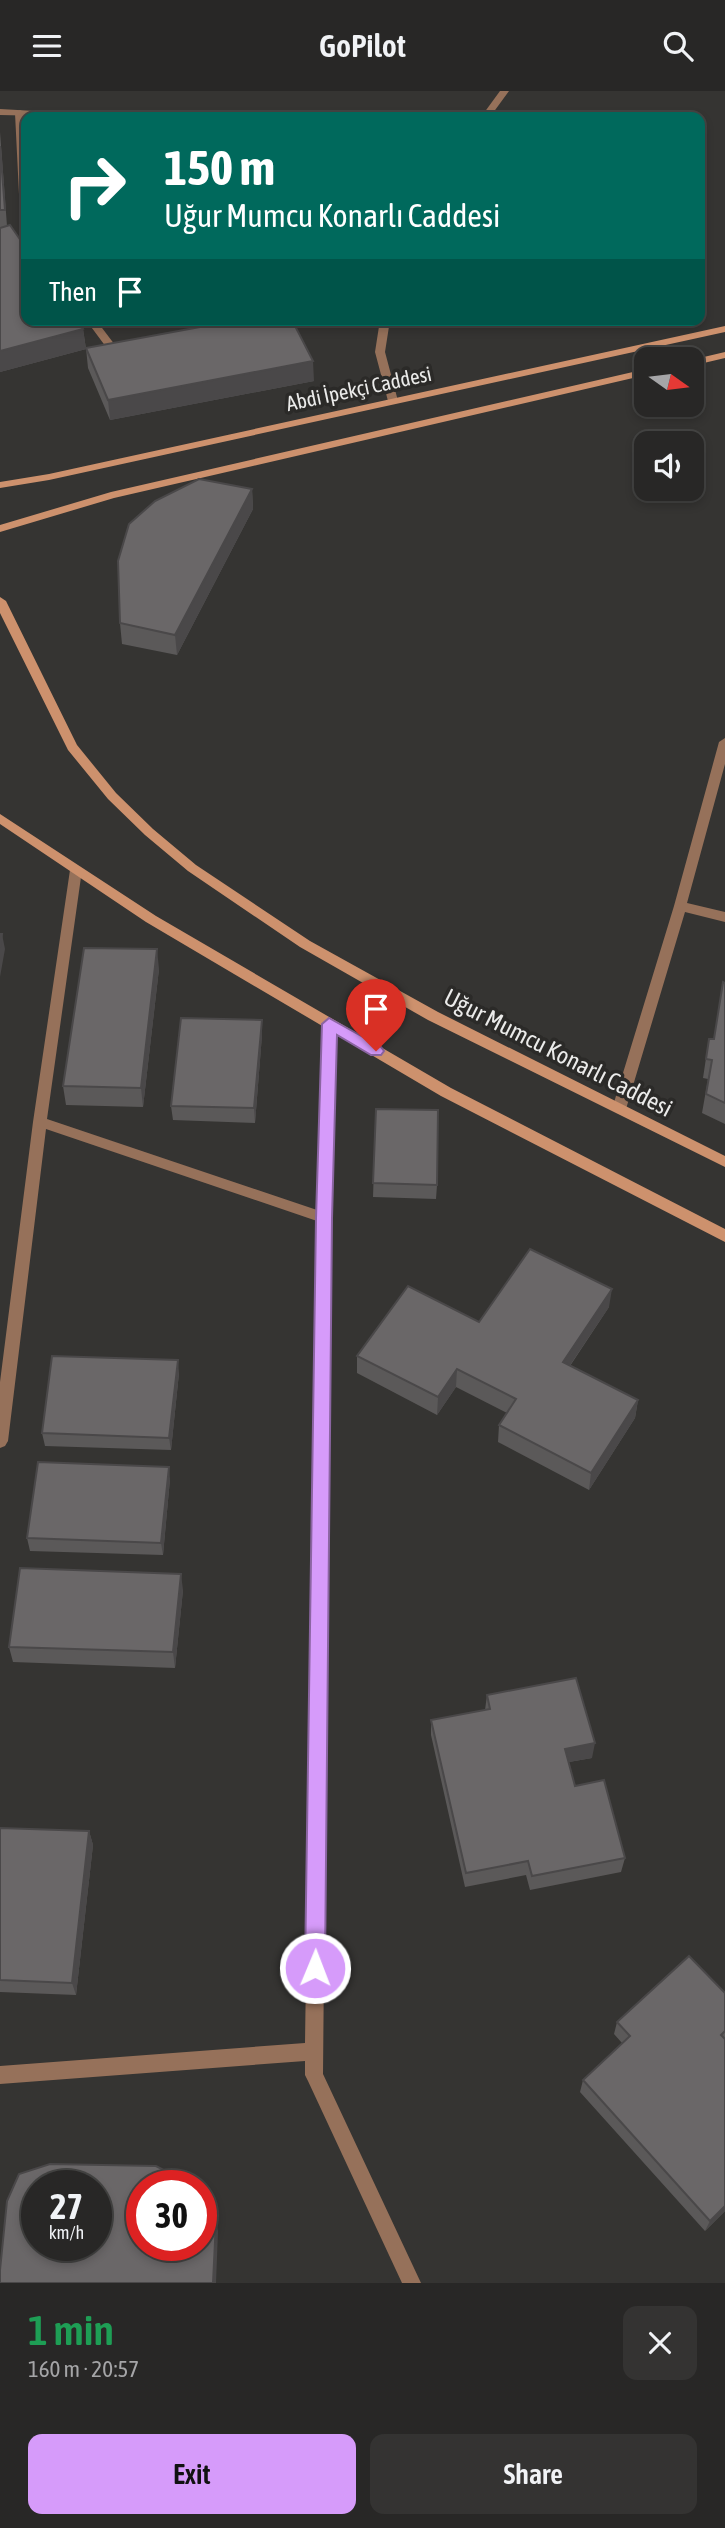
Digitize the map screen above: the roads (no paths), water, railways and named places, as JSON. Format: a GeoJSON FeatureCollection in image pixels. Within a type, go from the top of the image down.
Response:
{"type":"FeatureCollection","features":[{"type":"Feature","properties":{"kind":"street"},"geometry":{"type":"LineString","coordinates":[[489,112],[505,91]]}},
{"type":"Feature","properties":{"kind":"street"},"geometry":{"type":"LineString","coordinates":[[0,112],[20,113],[21,133]]}},
{"type":"Feature","properties":{"kind":"street"},"geometry":{"type":"LineString","coordinates":[[96,326],[113,349]]}},
{"type":"Feature","properties":{"kind":"street"},"geometry":{"type":"LineString","coordinates":[[384,326],[380,352],[393,401]]}},
{"type":"Feature","properties":{"kind":"street","name":"Abdi İpekçi Caddesi"},"geometry":{"type":"LineString","coordinates":[[0,485],[49,477],[725,329]]}},
{"type":"Feature","properties":{"kind":"street"},"geometry":{"type":"LineString","coordinates":[[704,360],[725,355]]}},
{"type":"Feature","properties":{"kind":"street","name":"Abdi İpekçi Caddesi"},"geometry":{"type":"LineString","coordinates":[[0,529],[111,495],[634,375]]}},
{"type":"Feature","properties":{"kind":"street","name":"Uğur Mumcu Konarlı Caddesi"},"geometry":{"type":"LineString","coordinates":[[0,601],[34,675],[72,747],[112,796],[184,860],[243,905],[316,951],[433,1016],[725,1162]]}},
{"type":"Feature","properties":{"kind":"street"},"geometry":{"type":"LineString","coordinates":[[619,1109],[680,907],[725,742]]}},
{"type":"Feature","properties":{"kind":"street"},"geometry":{"type":"LineString","coordinates":[[0,818],[76,870],[218,959],[446,1092],[725,1236]]}},
{"type":"Feature","properties":{"kind":"street"},"geometry":{"type":"LineString","coordinates":[[0,1441],[40,1122],[76,870]]}},
{"type":"Feature","properties":{"kind":"street"},"geometry":{"type":"LineString","coordinates":[[680,907],[725,917]]}},
{"type":"Feature","properties":{"kind":"street"},"geometry":{"type":"LineString","coordinates":[[329,1024],[324,1218],[314,2075],[412,2283]]}},
{"type":"Feature","properties":{"kind":"street"},"geometry":{"type":"LineString","coordinates":[[40,1122],[324,1218]]}},
{"type":"Feature","properties":{"kind":"street"},"geometry":{"type":"LineString","coordinates":[[0,2075],[314,2051]]}}]}
